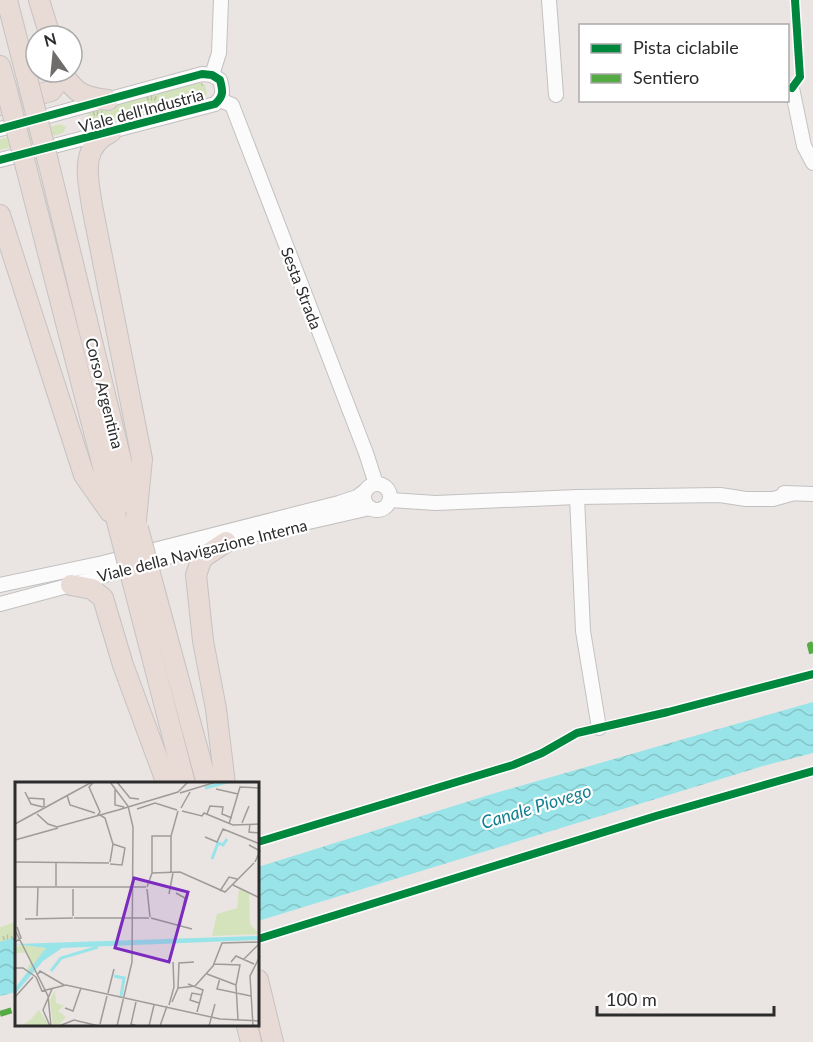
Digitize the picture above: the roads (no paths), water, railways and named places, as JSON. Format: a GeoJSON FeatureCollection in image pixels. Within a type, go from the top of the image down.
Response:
{"type":"FeatureCollection","features":[{"type":"Feature","properties":{"kind":"highway","name":"Corso Argentina"},"geometry":{"type":"LineString","coordinates":[[7,0],[48,160],[128,526]]}},
{"type":"Feature","properties":{"kind":"highway"},"geometry":{"type":"LineString","coordinates":[[39,0],[46,24]]}},
{"type":"Feature","properties":{"kind":"highway","name":"Corso Argentina"},"geometry":{"type":"LineString","coordinates":[[0,66],[3,96],[26,167],[143,584],[185,782]]}},
{"type":"Feature","properties":{"kind":"highway"},"geometry":{"type":"LineString","coordinates":[[3,96],[51,91],[57,84]]}},
{"type":"Feature","properties":{"kind":"highway"},"geometry":{"type":"LineString","coordinates":[[71,84],[78,93],[108,100]]}},
{"type":"Feature","properties":{"kind":"highway"},"geometry":{"type":"LineString","coordinates":[[111,132],[100,137],[94,145],[87,165],[92,207],[142,459],[128,526]]}},
{"type":"Feature","properties":{"kind":"highway"},"geometry":{"type":"LineString","coordinates":[[0,215],[84,475],[128,526]]}},
{"type":"Feature","properties":{"kind":"highway"},"geometry":{"type":"LineString","coordinates":[[225,782],[216,709],[203,641],[196,575],[202,558],[226,542]]}},
{"type":"Feature","properties":{"kind":"highway","name":"Corso Argentina"},"geometry":{"type":"LineString","coordinates":[[143,584],[206,782]]}},
{"type":"Feature","properties":{"kind":"highway"},"geometry":{"type":"LineString","coordinates":[[71,585],[92,589],[103,598],[127,676],[166,782]]}},
{"type":"Feature","properties":{"kind":"highway"},"geometry":{"type":"LineString","coordinates":[[260,988],[273,1042]]}},
{"type":"Feature","properties":{"kind":"highway"},"geometry":{"type":"LineString","coordinates":[[247,1027],[251,1042]]}},
{"type":"Feature","properties":{"kind":"street"},"geometry":{"type":"LineString","coordinates":[[213,75],[219,53],[221,0]]}},
{"type":"Feature","properties":{"kind":"street"},"geometry":{"type":"LineString","coordinates":[[549,0],[556,95]]}},
{"type":"Feature","properties":{"kind":"street","name":"Viale dell'Industria"},"geometry":{"type":"LineString","coordinates":[[0,129],[202,74],[213,75],[220,80],[223,92],[220,100],[215,104],[202,108],[0,160]]}},
{"type":"Feature","properties":{"kind":"street"},"geometry":{"type":"LineString","coordinates":[[789,88],[792,88],[804,146],[813,163]]}},
{"type":"Feature","properties":{"kind":"street","name":"Sesta Strada"},"geometry":{"type":"LineString","coordinates":[[220,100],[232,105],[366,453],[370,487]]}},
{"type":"Feature","properties":{"kind":"street"},"geometry":{"type":"LineString","coordinates":[[370,508],[364,500],[370,487],[386,487],[391,495],[390,500]]}},
{"type":"Feature","properties":{"kind":"street","name":"Viale della Navigazione Interna"},"geometry":{"type":"LineString","coordinates":[[0,585],[114,560],[339,503],[357,497],[370,487]]}},
{"type":"Feature","properties":{"kind":"street","name":"Viale della Navigazione Interna"},"geometry":{"type":"LineString","coordinates":[[0,604],[212,544],[370,508],[382,510],[390,500],[436,503],[577,497],[720,495],[746,490],[813,494]]}},
{"type":"Feature","properties":{"kind":"street"},"geometry":{"type":"LineString","coordinates":[[577,497],[583,631],[599,728]]}},
{"type":"Feature","properties":{"kind":"water","name":"Canale Piovego"},"geometry":{"type":"Polygon","coordinates":[[[813,702],[813,753],[763,766],[260,920],[260,866],[492,794],[813,702]]]}},
{"type":"Feature","properties":{"kind":"water"},"geometry":{"type":"Polygon","coordinates":[[[15,937],[15,992],[0,996],[0,942],[15,937]]]}}]}
